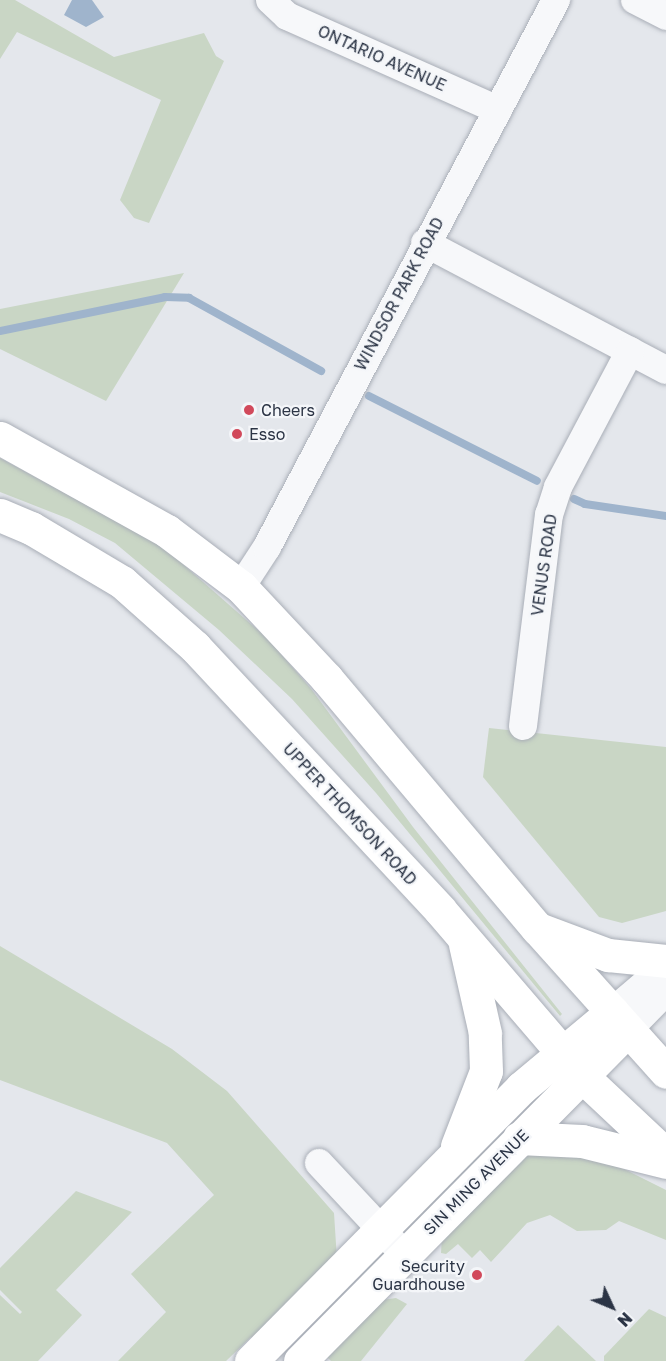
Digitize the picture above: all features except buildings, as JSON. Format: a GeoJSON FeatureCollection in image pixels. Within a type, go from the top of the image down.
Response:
{"type":"FeatureCollection","features":[{"type":"Feature","properties":{"kind":"main road"},"geometry":{"type":"LineString","coordinates":[[0,438],[166,531],[241,587],[327,679],[537,928],[666,1072]]}},
{"type":"Feature","properties":{"kind":"main road","name":"UPPER THOMSON ROAD"},"geometry":{"type":"LineString","coordinates":[[0,515],[32,528],[122,582],[195,647],[463,937],[574,1066],[666,1155]]}},
{"type":"Feature","properties":{"kind":"main road"},"geometry":{"type":"LineString","coordinates":[[537,928],[608,955],[666,961]]}},
{"type":"Feature","properties":{"kind":"main road"},"geometry":{"type":"LineString","coordinates":[[453,1155],[486,1071],[485,1033],[463,937]]}},
{"type":"Feature","properties":{"kind":"main road"},"geometry":{"type":"LineString","coordinates":[[574,1066],[620,1021]]}},
{"type":"Feature","properties":{"kind":"main road","name":"SIN MING AVENUE"},"geometry":{"type":"LineString","coordinates":[[300,1361],[519,1138],[574,1066]]}},
{"type":"Feature","properties":{"kind":"main road","name":"SIN MING AVENUE"},"geometry":{"type":"LineString","coordinates":[[251,1361],[521,1088],[574,1066]]}},
{"type":"Feature","properties":{"kind":"main road"},"geometry":{"type":"LineString","coordinates":[[519,1138],[592,1143],[666,1162]]}},
{"type":"Feature","properties":{"kind":"street","name":"ONTARIO AVENUE"},"geometry":{"type":"LineString","coordinates":[[270,0],[287,16],[498,110]]}},
{"type":"Feature","properties":{"kind":"street","name":"WINDSOR PARK ROAD"},"geometry":{"type":"LineString","coordinates":[[241,587],[267,547],[425,243],[556,0]]}},
{"type":"Feature","properties":{"kind":"street"},"geometry":{"type":"LineString","coordinates":[[635,0],[666,16]]}},
{"type":"Feature","properties":{"kind":"street"},"geometry":{"type":"LineString","coordinates":[[425,243],[666,370]]}},
{"type":"Feature","properties":{"kind":"street","name":"VENUS ROAD"},"geometry":{"type":"LineString","coordinates":[[523,726],[549,515],[558,487],[630,351]]}},
{"type":"Feature","properties":{"kind":"street"},"geometry":{"type":"LineString","coordinates":[[620,1021],[666,966]]}},
{"type":"Feature","properties":{"kind":"street"},"geometry":{"type":"LineString","coordinates":[[620,1021],[666,991]]}},
{"type":"Feature","properties":{"kind":"street"},"geometry":{"type":"LineString","coordinates":[[319,1163],[404,1254]]}},
{"type":"Feature","properties":{"kind":"green space"},"geometry":{"type":"Polygon","coordinates":[[[0,0],[15,0],[114,57],[204,33],[216,56],[224,61],[149,223],[134,218],[120,200],[161,100],[17,32],[0,59],[0,0]]]}},
{"type":"Feature","properties":{"kind":"green space"},"geometry":{"type":"Polygon","coordinates":[[[184,273],[106,401],[0,349],[0,309],[184,273]]]}},
{"type":"Feature","properties":{"kind":"green space"},"geometry":{"type":"Polygon","coordinates":[[[0,458],[161,545],[269,640],[312,690],[413,827],[562,1014],[560,1016],[376,793],[292,699],[219,630],[115,543],[69,519],[0,492],[0,458]]]}},
{"type":"Feature","properties":{"kind":"green space"},"geometry":{"type":"Polygon","coordinates":[[[489,728],[666,747],[666,911],[622,923],[599,917],[483,777],[489,728]]]}},
{"type":"Feature","properties":{"kind":"green space"},"geometry":{"type":"Polygon","coordinates":[[[0,946],[172,1049],[227,1091],[334,1213],[338,1275],[262,1349],[251,1337],[226,1361],[118,1361],[166,1312],[131,1274],[214,1195],[167,1143],[0,1080],[0,946]]]}},
{"type":"Feature","properties":{"kind":"green space"},"geometry":{"type":"Polygon","coordinates":[[[586,1150],[666,1190],[666,1240],[619,1221],[606,1230],[577,1231],[550,1215],[527,1223],[491,1262],[480,1250],[472,1258],[458,1244],[446,1254],[441,1253],[442,1236],[524,1152],[586,1150]]]}},
{"type":"Feature","properties":{"kind":"green space"},"geometry":{"type":"Polygon","coordinates":[[[76,1191],[132,1212],[56,1290],[82,1315],[38,1361],[0,1361],[0,1295],[20,1314],[22,1312],[0,1290],[0,1268],[76,1191]]]}},
{"type":"Feature","properties":{"kind":"green space"},"geometry":{"type":"Polygon","coordinates":[[[396,1298],[407,1304],[361,1361],[331,1361],[326,1356],[382,1300],[396,1298]]]}},
{"type":"Feature","properties":{"kind":"green space"},"geometry":{"type":"Polygon","coordinates":[[[649,1309],[666,1317],[666,1361],[604,1361],[604,1356],[649,1309]]]}},
{"type":"Feature","properties":{"kind":"green space"},"geometry":{"type":"Polygon","coordinates":[[[558,1325],[596,1361],[524,1361],[558,1325]]]}},
{"type":"Feature","properties":{"kind":"water"},"geometry":{"type":"Polygon","coordinates":[[[72,0],[92,0],[104,17],[86,27],[64,15],[72,0]]]}},
{"type":"Feature","properties":{"kind":"waterway"},"geometry":{"type":"LineString","coordinates":[[0,331],[165,297],[189,298],[321,371]]}},
{"type":"Feature","properties":{"kind":"waterway"},"geometry":{"type":"LineString","coordinates":[[369,396],[537,481]]}},
{"type":"Feature","properties":{"kind":"waterway"},"geometry":{"type":"LineString","coordinates":[[574,499],[585,504],[666,516]]}},
{"type":"Feature","properties":{"kind":"place","name":"Cheers"},"geometry":{"type":"Point","coordinates":[249,410]}},
{"type":"Feature","properties":{"kind":"place","name":"Esso"},"geometry":{"type":"Point","coordinates":[237,434]}},
{"type":"Feature","properties":{"kind":"place","name":"Security Guardhouse"},"geometry":{"type":"Point","coordinates":[477,1275]}}]}
